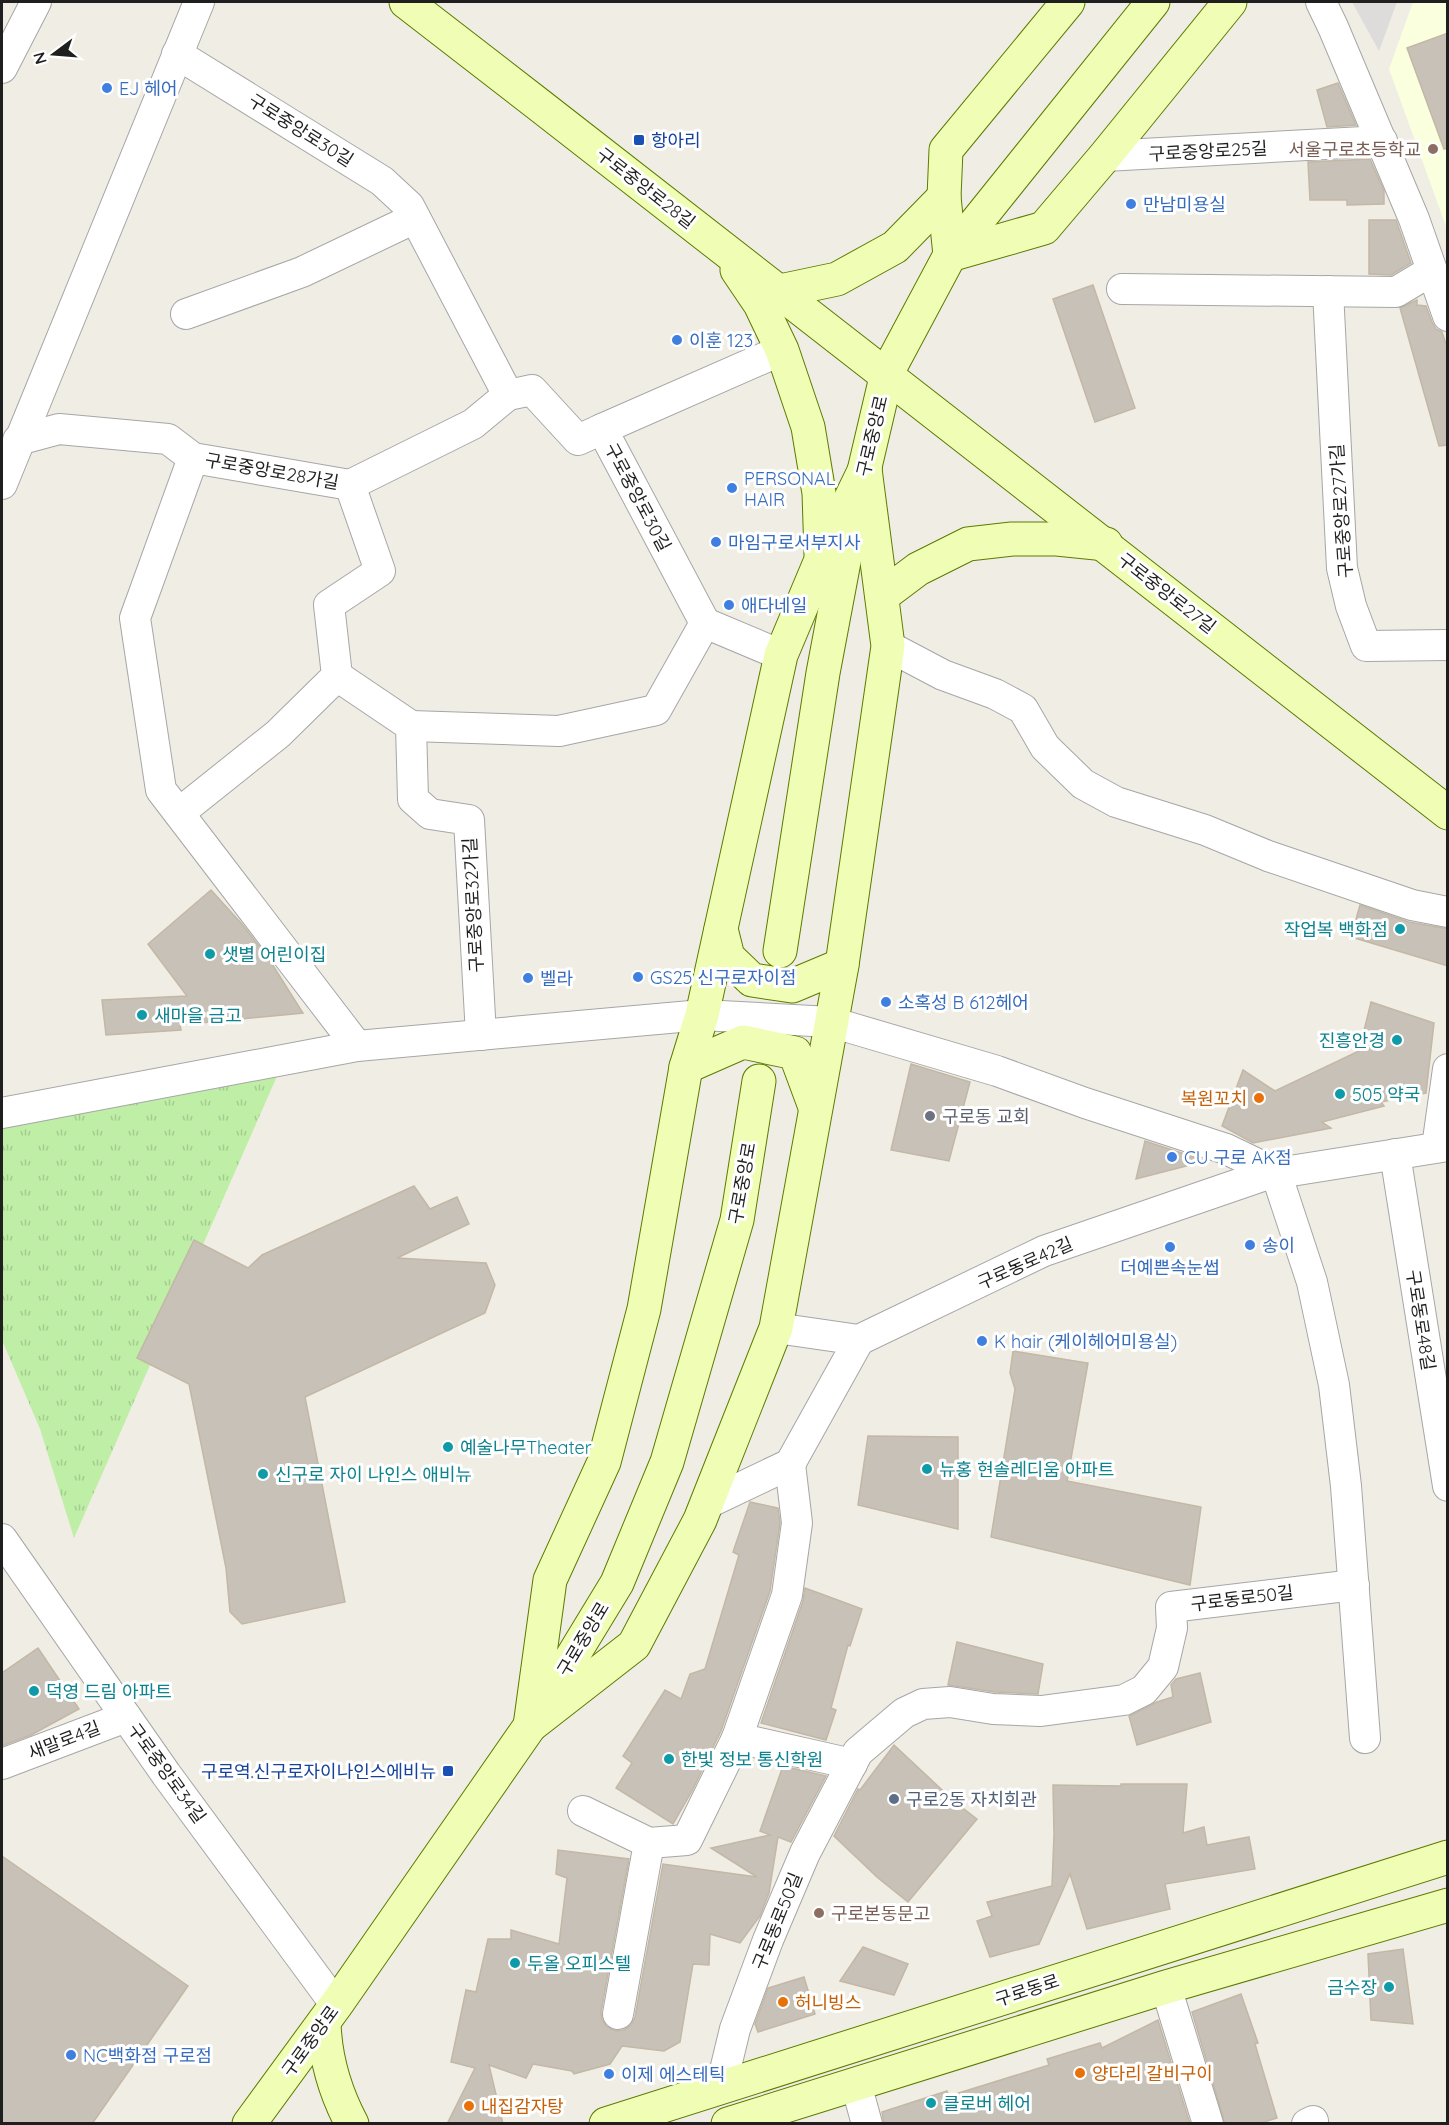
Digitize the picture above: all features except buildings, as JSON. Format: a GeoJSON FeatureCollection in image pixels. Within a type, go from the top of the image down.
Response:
{"type":"FeatureCollection","features":[{"type":"Feature","properties":{"kind":"street"},"geometry":{"type":"LineString","coordinates":[[2,68],[36,2]]}},
{"type":"Feature","properties":{"kind":"street"},"geometry":{"type":"LineString","coordinates":[[2,484],[18,440],[199,2]]}},
{"type":"Feature","properties":{"kind":"street","name":"구로중앙로28길"},"geometry":{"type":"LineString","coordinates":[[406,2],[887,373]]}},
{"type":"Feature","properties":{"kind":"street"},"geometry":{"type":"LineString","coordinates":[[1068,2],[946,150],[944,197],[950,255],[1044,228],[1106,156],[1230,2]]}},
{"type":"Feature","properties":{"kind":"street","name":"구로중앙로"},"geometry":{"type":"LineString","coordinates":[[780,951],[823,673],[849,535],[887,373],[950,255],[1153,2]]}},
{"type":"Feature","properties":{"kind":"street"},"geometry":{"type":"LineString","coordinates":[[1320,2],[1333,27],[1414,219],[1448,316]]}},
{"type":"Feature","properties":{"kind":"street","name":"구로중앙로30길"},"geometry":{"type":"LineString","coordinates":[[177,54],[382,181],[409,206],[508,395],[532,390],[578,440],[602,429],[705,623]]}},
{"type":"Feature","properties":{"kind":"street","name":"구로중앙로25길"},"geometry":{"type":"LineString","coordinates":[[1106,156],[1382,141]]}},
{"type":"Feature","properties":{"kind":"street"},"geometry":{"type":"LineString","coordinates":[[780,291],[837,279],[895,247],[944,197]]}},
{"type":"Feature","properties":{"kind":"street"},"geometry":{"type":"LineString","coordinates":[[186,314],[302,272],[415,218]]}},
{"type":"Feature","properties":{"kind":"street"},"geometry":{"type":"LineString","coordinates":[[722,248],[760,304],[782,350],[808,427],[819,493],[821,560]]}},
{"type":"Feature","properties":{"kind":"street"},"geometry":{"type":"LineString","coordinates":[[1122,289],[1396,292],[1431,271]]}},
{"type":"Feature","properties":{"kind":"street","name":"구로중앙로27가길"},"geometry":{"type":"LineString","coordinates":[[1328,291],[1342,568],[1351,606],[1366,646],[1448,645]]}},
{"type":"Feature","properties":{"kind":"street"},"geometry":{"type":"LineString","coordinates":[[602,429],[782,350]]}},
{"type":"Feature","properties":{"kind":"street","name":"구로중앙로27길"},"geometry":{"type":"LineString","coordinates":[[887,373],[1448,813]]}},
{"type":"Feature","properties":{"kind":"street","name":"구로중앙로28가길"},"geometry":{"type":"LineString","coordinates":[[18,440],[59,429],[168,439],[193,458],[350,485],[474,424],[508,395]]}},
{"type":"Feature","properties":{"kind":"street"},"geometry":{"type":"LineString","coordinates":[[193,458],[135,618],[161,790],[357,1046]]}},
{"type":"Feature","properties":{"kind":"street"},"geometry":{"type":"LineString","coordinates":[[530,1726],[550,1580],[604,1462],[645,1309],[686,1067],[702,1015],[781,655],[821,560],[865,469]]}},
{"type":"Feature","properties":{"kind":"street"},"geometry":{"type":"LineString","coordinates":[[530,1726],[634,1646],[700,1520],[776,1328],[842,965],[888,646],[865,469]]}},
{"type":"Feature","properties":{"kind":"street"},"geometry":{"type":"LineString","coordinates":[[350,485],[380,571],[329,605],[337,676],[411,726],[558,731],[656,710],[705,623],[781,655]]}},
{"type":"Feature","properties":{"kind":"street"},"geometry":{"type":"LineString","coordinates":[[882,596],[918,569],[968,544],[1012,539],[1057,539],[1106,544]]}},
{"type":"Feature","properties":{"kind":"street"},"geometry":{"type":"LineString","coordinates":[[888,646],[943,675],[995,694],[1023,709],[1045,747],[1083,784],[1116,802],[1205,830],[1268,856],[1412,905],[1448,912]]}},
{"type":"Feature","properties":{"kind":"street"},"geometry":{"type":"LineString","coordinates":[[178,813],[278,734],[337,676]]}},
{"type":"Feature","properties":{"kind":"street","name":"구로중앙로32가길"},"geometry":{"type":"LineString","coordinates":[[411,726],[413,799],[430,814],[469,820],[481,1035]]}},
{"type":"Feature","properties":{"kind":"street"},"geometry":{"type":"LineString","coordinates":[[721,929],[728,957],[752,980],[792,986],[842,965]]}},
{"type":"Feature","properties":{"kind":"street"},"geometry":{"type":"LineString","coordinates":[[2,1113],[357,1046],[702,1015],[831,1022],[997,1071],[1226,1149],[1276,1173],[1312,1282],[1334,1385],[1346,1486],[1365,1738]]}},
{"type":"Feature","properties":{"kind":"street"},"geometry":{"type":"LineString","coordinates":[[686,1067],[743,1042],[795,1053],[815,1107]]}},
{"type":"Feature","properties":{"kind":"street","name":"구로동로42길"},"geometry":{"type":"LineString","coordinates":[[859,1341],[1044,1251],[1265,1175],[1442,1146],[1448,1068]]}},
{"type":"Feature","properties":{"kind":"street","name":"구로중앙로"},"geometry":{"type":"LineString","coordinates":[[249,2124],[330,2014],[530,1726],[617,1583],[667,1462],[737,1220],[759,1081]]}},
{"type":"Feature","properties":{"kind":"street","name":"구로동로48길"},"geometry":{"type":"LineString","coordinates":[[1395,1154],[1448,1485]]}},
{"type":"Feature","properties":{"kind":"street"},"geometry":{"type":"LineString","coordinates":[[706,1504],[790,1464],[859,1341],[776,1328]]}},
{"type":"Feature","properties":{"kind":"street"},"geometry":{"type":"LineString","coordinates":[[583,1811],[649,1844],[687,1840],[737,1738],[787,1595],[797,1523],[790,1464]]}},
{"type":"Feature","properties":{"kind":"street","name":"구로중앙로34길"},"geometry":{"type":"LineString","coordinates":[[2,1539],[330,2014]]}},
{"type":"Feature","properties":{"kind":"street","name":"구로동로50길"},"geometry":{"type":"LineString","coordinates":[[721,2087],[735,2029],[768,1940],[805,1852],[858,1752],[904,1713],[923,1704],[950,1702],[993,1709],[1041,1711],[1124,1700],[1144,1690],[1163,1667],[1172,1628],[1171,1607],[1354,1585]]}},
{"type":"Feature","properties":{"kind":"street","name":"새말로4길"},"geometry":{"type":"LineString","coordinates":[[2,1764],[126,1717]]}},
{"type":"Feature","properties":{"kind":"street"},"geometry":{"type":"LineString","coordinates":[[737,1738],[852,1764]]}},
{"type":"Feature","properties":{"kind":"street"},"geometry":{"type":"LineString","coordinates":[[618,2014],[649,1844]]}},
{"type":"Feature","properties":{"kind":"street","name":"구로동로"},"geometry":{"type":"LineString","coordinates":[[606,2124],[1448,1857]]}},
{"type":"Feature","properties":{"kind":"street"},"geometry":{"type":"LineString","coordinates":[[728,2124],[1166,1987],[1448,1905]]}},
{"type":"Feature","properties":{"kind":"street"},"geometry":{"type":"LineString","coordinates":[[1166,1987],[1208,2124]]}},
{"type":"Feature","properties":{"kind":"street"},"geometry":{"type":"LineString","coordinates":[[330,2014],[324,2042],[334,2082],[352,2124]]}},
{"type":"Feature","properties":{"kind":"street"},"geometry":{"type":"LineString","coordinates":[[856,2084],[867,2124]]}},
{"type":"Feature","properties":{"kind":"shaded area"},"geometry":{"type":"Polygon","coordinates":[[[1352,2],[1397,2],[1379,51],[1352,2]]]}},
{"type":"Feature","properties":{"kind":"shaded area","name":"서울구로초등학교"},"geometry":{"type":"Polygon","coordinates":[[[1413,2],[1447,2],[1447,229],[1389,69],[1413,2]]]}},
{"type":"Feature","properties":{"kind":"green space"},"geometry":{"type":"Polygon","coordinates":[[[278,1074],[74,1538],[40,1429],[2,1340],[2,1127],[278,1074]]]}},
{"type":"Feature","properties":{"kind":"place","name":"EJ 헤어"},"geometry":{"type":"Point","coordinates":[107,88]}},
{"type":"Feature","properties":{"kind":"place","name":"항아리"},"geometry":{"type":"Point","coordinates":[639,140]}},
{"type":"Feature","properties":{"kind":"place","name":"서울구로초등학교"},"geometry":{"type":"Point","coordinates":[1433,149]}},
{"type":"Feature","properties":{"kind":"place","name":"만남미용실"},"geometry":{"type":"Point","coordinates":[1131,204]}},
{"type":"Feature","properties":{"kind":"place","name":"이훈 123"},"geometry":{"type":"Point","coordinates":[677,340]}},
{"type":"Feature","properties":{"kind":"place","name":"PERSONAL HAIR"},"geometry":{"type":"Point","coordinates":[732,488]}},
{"type":"Feature","properties":{"kind":"place","name":"마임구로서부지사"},"geometry":{"type":"Point","coordinates":[716,542]}},
{"type":"Feature","properties":{"kind":"place","name":"애다네일"},"geometry":{"type":"Point","coordinates":[729,605]}},
{"type":"Feature","properties":{"kind":"place","name":"작업복 백화점"},"geometry":{"type":"Point","coordinates":[1400,929]}},
{"type":"Feature","properties":{"kind":"place","name":"샛별 어린이집"},"geometry":{"type":"Point","coordinates":[210,954]}},
{"type":"Feature","properties":{"kind":"place","name":"GS25 신구로자이점"},"geometry":{"type":"Point","coordinates":[638,977]}},
{"type":"Feature","properties":{"kind":"place","name":"벨라"},"geometry":{"type":"Point","coordinates":[528,978]}},
{"type":"Feature","properties":{"kind":"place","name":"소혹성 B 612헤어"},"geometry":{"type":"Point","coordinates":[886,1002]}},
{"type":"Feature","properties":{"kind":"place","name":"새마을 금고"},"geometry":{"type":"Point","coordinates":[142,1015]}},
{"type":"Feature","properties":{"kind":"place","name":"진흥안경"},"geometry":{"type":"Point","coordinates":[1397,1040]}},
{"type":"Feature","properties":{"kind":"place","name":"505 약국"},"geometry":{"type":"Point","coordinates":[1340,1094]}},
{"type":"Feature","properties":{"kind":"place","name":"복원꼬치"},"geometry":{"type":"Point","coordinates":[1259,1098]}},
{"type":"Feature","properties":{"kind":"place","name":"구로동 교회"},"geometry":{"type":"Point","coordinates":[930,1116]}},
{"type":"Feature","properties":{"kind":"place","name":"CU 구로 AK점"},"geometry":{"type":"Point","coordinates":[1172,1157]}},
{"type":"Feature","properties":{"kind":"place","name":"송이"},"geometry":{"type":"Point","coordinates":[1250,1245]}},
{"type":"Feature","properties":{"kind":"place","name":"더예쁜속눈썹"},"geometry":{"type":"Point","coordinates":[1170,1247]}},
{"type":"Feature","properties":{"kind":"place","name":"K hair (케이헤어미용실)"},"geometry":{"type":"Point","coordinates":[982,1341]}},
{"type":"Feature","properties":{"kind":"place","name":"예술나무Theater"},"geometry":{"type":"Point","coordinates":[448,1447]}},
{"type":"Feature","properties":{"kind":"place","name":"뉴홍 현솔레디움 아파트"},"geometry":{"type":"Point","coordinates":[927,1469]}},
{"type":"Feature","properties":{"kind":"place","name":"신구로 자이 나인스 애비뉴"},"geometry":{"type":"Point","coordinates":[263,1474]}},
{"type":"Feature","properties":{"kind":"place","name":"덕영 드림 아파트"},"geometry":{"type":"Point","coordinates":[34,1691]}},
{"type":"Feature","properties":{"kind":"place","name":"한빛 정보 통신학원"},"geometry":{"type":"Point","coordinates":[669,1759]}},
{"type":"Feature","properties":{"kind":"place","name":"구로역.신구로자이나인스에비뉴"},"geometry":{"type":"Point","coordinates":[448,1771]}},
{"type":"Feature","properties":{"kind":"place","name":"구로2동 자치회관"},"geometry":{"type":"Point","coordinates":[894,1799]}},
{"type":"Feature","properties":{"kind":"place","name":"구로본동문고"},"geometry":{"type":"Point","coordinates":[819,1913]}},
{"type":"Feature","properties":{"kind":"place","name":"두올 오피스텔"},"geometry":{"type":"Point","coordinates":[515,1963]}},
{"type":"Feature","properties":{"kind":"place","name":"금수장"},"geometry":{"type":"Point","coordinates":[1389,1987]}},
{"type":"Feature","properties":{"kind":"place","name":"허니빙스"},"geometry":{"type":"Point","coordinates":[783,2002]}},
{"type":"Feature","properties":{"kind":"place","name":"NC백화점 구로점"},"geometry":{"type":"Point","coordinates":[71,2055]}},
{"type":"Feature","properties":{"kind":"place","name":"양다리 갈비구이"},"geometry":{"type":"Point","coordinates":[1080,2073]}},
{"type":"Feature","properties":{"kind":"place","name":"이제 에스테틱"},"geometry":{"type":"Point","coordinates":[609,2074]}},
{"type":"Feature","properties":{"kind":"place","name":"클로버 헤어"},"geometry":{"type":"Point","coordinates":[931,2103]}},
{"type":"Feature","properties":{"kind":"place","name":"내집감자탕"},"geometry":{"type":"Point","coordinates":[469,2106]}}]}
